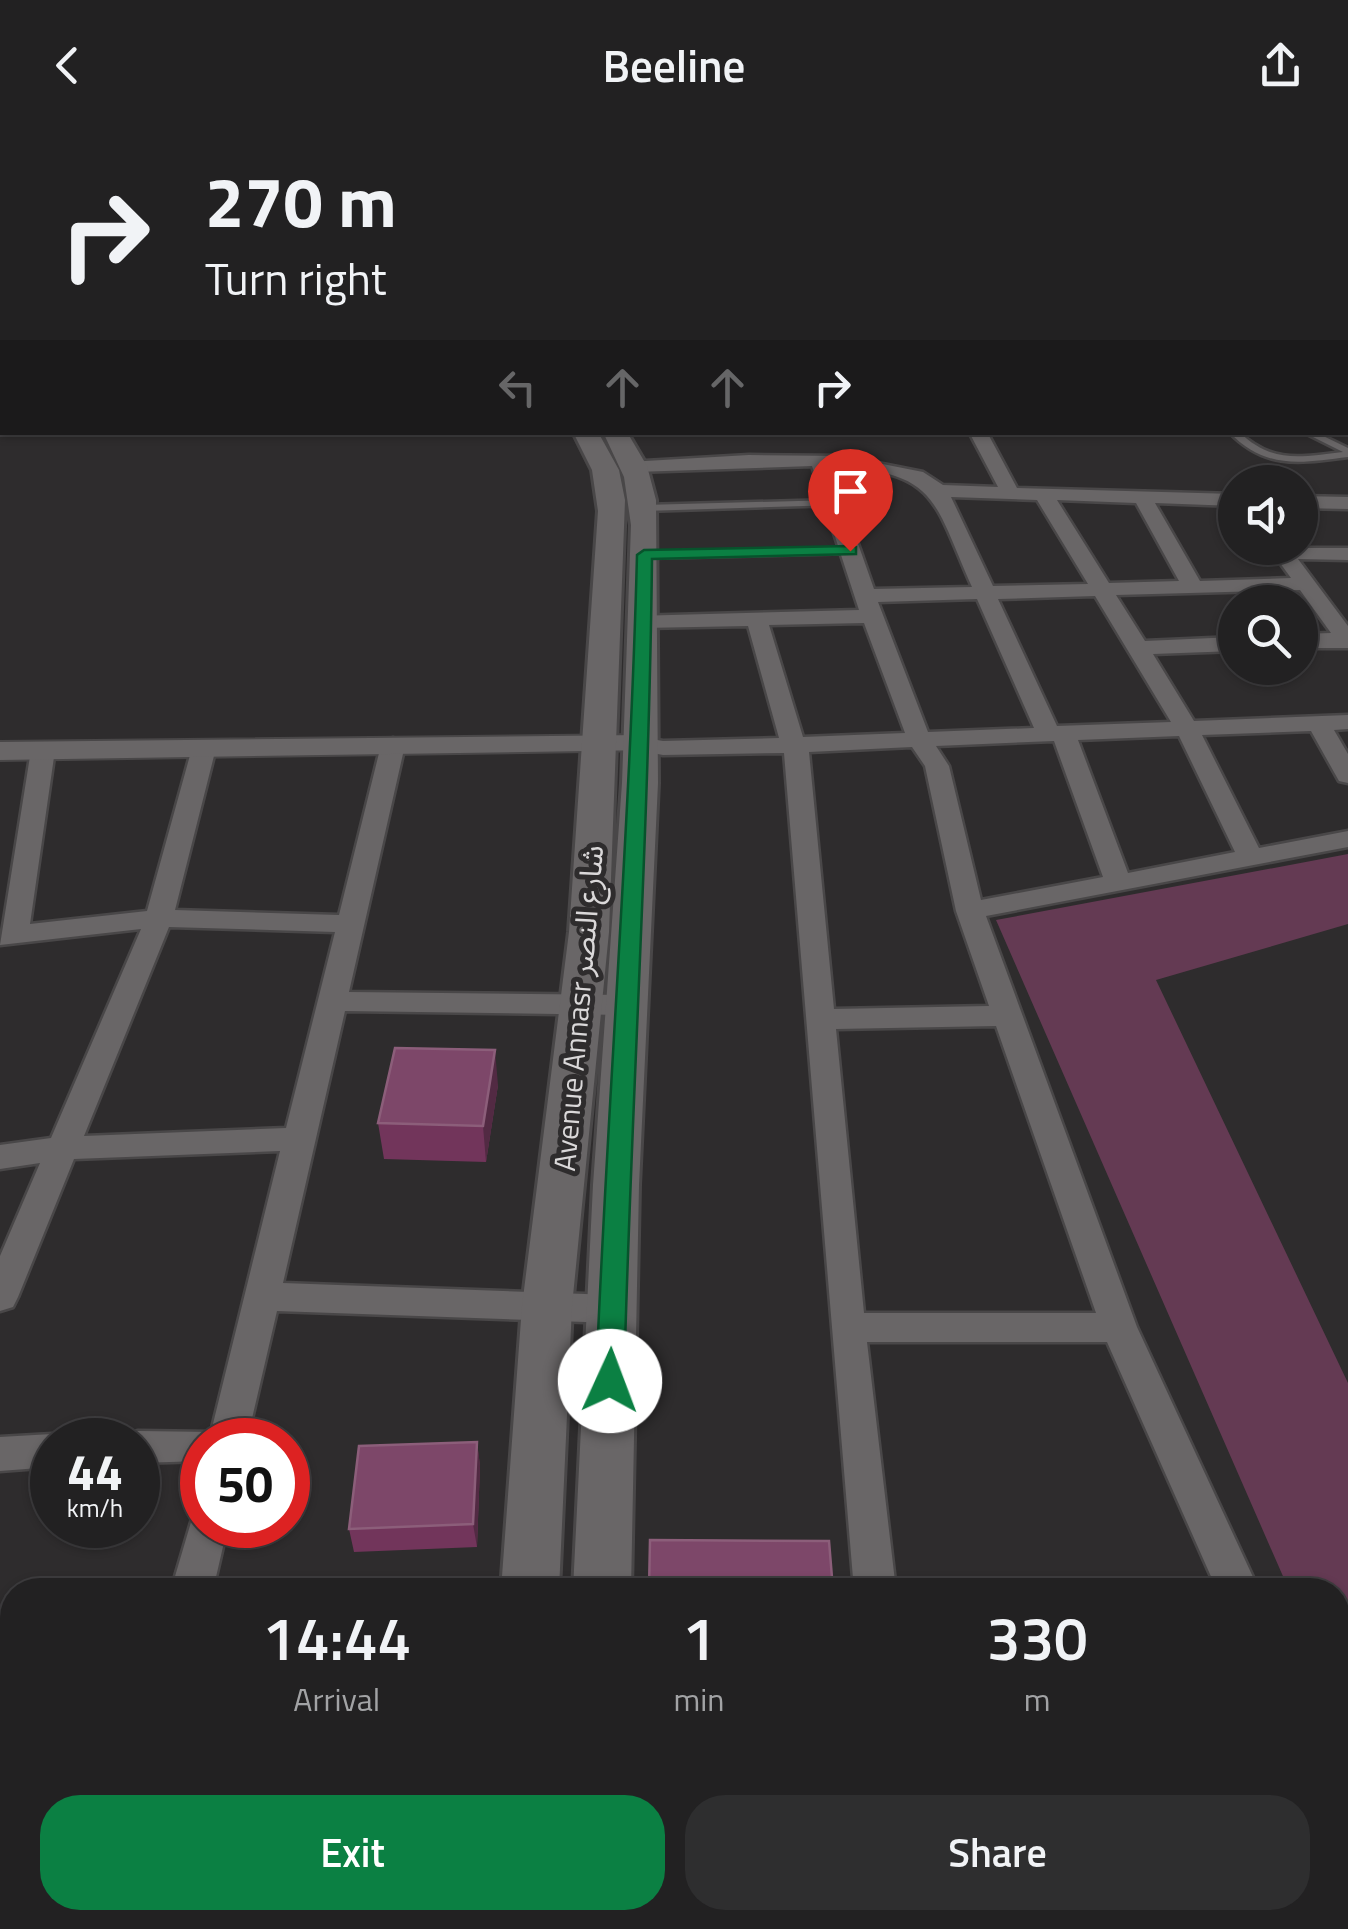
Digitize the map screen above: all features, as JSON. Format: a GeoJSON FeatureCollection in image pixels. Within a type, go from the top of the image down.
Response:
{"type":"FeatureCollection","features":[{"type":"Feature","properties":{"kind":"main road","name":"Avenue Annasr شارع النصر"},"geometry":{"type":"LineString","coordinates":[[587,435],[603,461],[612,488],[620,743],[604,1004],[613,1309],[602,1578]]}},
{"type":"Feature","properties":{"kind":"main road","name":"Avenue Annasr شارع النصر"},"geometry":{"type":"LineString","coordinates":[[615,435],[644,489],[642,621],[620,743]]}},
{"type":"Feature","properties":{"kind":"main road","name":"Avenue Annasr شارع النصر"},"geometry":{"type":"LineString","coordinates":[[531,1578],[548,1306],[604,1004]]}},
{"type":"Feature","properties":{"kind":"street"},"geometry":{"type":"LineString","coordinates":[[980,435],[1010,492]]}},
{"type":"Feature","properties":{"kind":"street"},"geometry":{"type":"LineString","coordinates":[[820,461],[919,739],[937,766],[970,911],[1120,1328],[1233,1578]]}},
{"type":"Feature","properties":{"kind":"street"},"geometry":{"type":"LineString","coordinates":[[635,466],[820,461],[927,477],[939,491],[982,592],[1055,732],[1118,882]]}},
{"type":"Feature","properties":{"kind":"street"},"geometry":{"type":"LineString","coordinates":[[939,491],[1218,499]]}},
{"type":"Feature","properties":{"kind":"street"},"geometry":{"type":"LineString","coordinates":[[1043,493],[1186,727],[1251,858]]}},
{"type":"Feature","properties":{"kind":"street"},"geometry":{"type":"LineString","coordinates":[[1142,497],[1194,587]]}},
{"type":"Feature","properties":{"kind":"street"},"geometry":{"type":"LineString","coordinates":[[1318,503],[1348,504]]}},
{"type":"Feature","properties":{"kind":"street"},"geometry":{"type":"LineString","coordinates":[[1318,552],[1348,554]]}},
{"type":"Feature","properties":{"kind":"street"},"geometry":{"type":"LineString","coordinates":[[1291,565],[1348,639]]}},
{"type":"Feature","properties":{"kind":"street"},"geometry":{"type":"LineString","coordinates":[[642,621],[757,619],[982,592],[1304,584]]}},
{"type":"Feature","properties":{"kind":"street"},"geometry":{"type":"LineString","coordinates":[[757,619],[785,728],[796,745],[846,1328],[874,1578]]}},
{"type":"Feature","properties":{"kind":"street"},"geometry":{"type":"LineString","coordinates":[[1318,640],[1348,639]]}},
{"type":"Feature","properties":{"kind":"street"},"geometry":{"type":"LineString","coordinates":[[1137,648],[1218,645]]}},
{"type":"Feature","properties":{"kind":"street"},"geometry":{"type":"LineString","coordinates":[[0,751],[620,743],[663,748],[1348,722]]}},
{"type":"Feature","properties":{"kind":"street"},"geometry":{"type":"LineString","coordinates":[[1319,724],[1348,776]]}},
{"type":"Feature","properties":{"kind":"street"},"geometry":{"type":"LineString","coordinates":[[233,1418],[393,745]]}},
{"type":"Feature","properties":{"kind":"street"},"geometry":{"type":"LineString","coordinates":[[0,1297],[159,918],[204,748]]}},
{"type":"Feature","properties":{"kind":"street"},"geometry":{"type":"LineString","coordinates":[[43,750],[7,935],[159,918],[351,924]]}},
{"type":"Feature","properties":{"kind":"street"},"geometry":{"type":"LineString","coordinates":[[970,911],[1348,839]]}},
{"type":"Feature","properties":{"kind":"street"},"geometry":{"type":"LineString","coordinates":[[332,1001],[604,1004]]}},
{"type":"Feature","properties":{"kind":"street"},"geometry":{"type":"LineString","coordinates":[[820,1019],[1008,1016]]}},
{"type":"Feature","properties":{"kind":"street"},"geometry":{"type":"LineString","coordinates":[[0,1157],[64,1148],[300,1139]]}},
{"type":"Feature","properties":{"kind":"street"},"geometry":{"type":"LineString","coordinates":[[262,1296],[613,1309]]}},
{"type":"Feature","properties":{"kind":"street"},"geometry":{"type":"LineString","coordinates":[[846,1328],[1120,1328]]}},
{"type":"Feature","properties":{"kind":"street"},"geometry":{"type":"LineString","coordinates":[[0,1454],[30,1452]]}},
{"type":"Feature","properties":{"kind":"street"},"geometry":{"type":"LineString","coordinates":[[195,1578],[202,1548]]}},
{"type":"Feature","properties":{"kind":"lane"},"geometry":{"type":"LineString","coordinates":[[1237,435],[1253,452],[1269,458],[1348,453]]}},
{"type":"Feature","properties":{"kind":"lane"},"geometry":{"type":"LineString","coordinates":[[1313,435],[1348,453]]}},
{"type":"Feature","properties":{"kind":"lane"},"geometry":{"type":"LineString","coordinates":[[644,508],[835,503]]}},
{"type":"Feature","properties":{"kind":"lane"},"geometry":{"type":"LineString","coordinates":[[644,555],[850,551]]}},
{"type":"Feature","properties":{"kind":"shaded area"},"geometry":{"type":"Polygon","coordinates":[[[1348,854],[1348,924],[1156,980],[1348,1383],[1348,1578],[1284,1578],[996,920],[1348,854]]]}},
{"type":"Feature","properties":{"kind":"building"},"geometry":{"type":"Polygon","coordinates":[[[395,1048],[495,1050],[483,1126],[378,1123],[395,1048]]]}},
{"type":"Feature","properties":{"kind":"building"},"geometry":{"type":"Polygon","coordinates":[[[477,1442],[473,1524],[349,1529],[359,1446],[477,1442]]]}},
{"type":"Feature","properties":{"kind":"building"},"geometry":{"type":"Polygon","coordinates":[[[650,1540],[829,1541],[832,1578],[649,1578],[650,1540]]]}},
{"type":"Feature","properties":{"kind":"route"},"geometry":{"type":"LineString","coordinates":[[610,1381],[618,1154],[640,782],[644,555],[850,551]]}}]}
